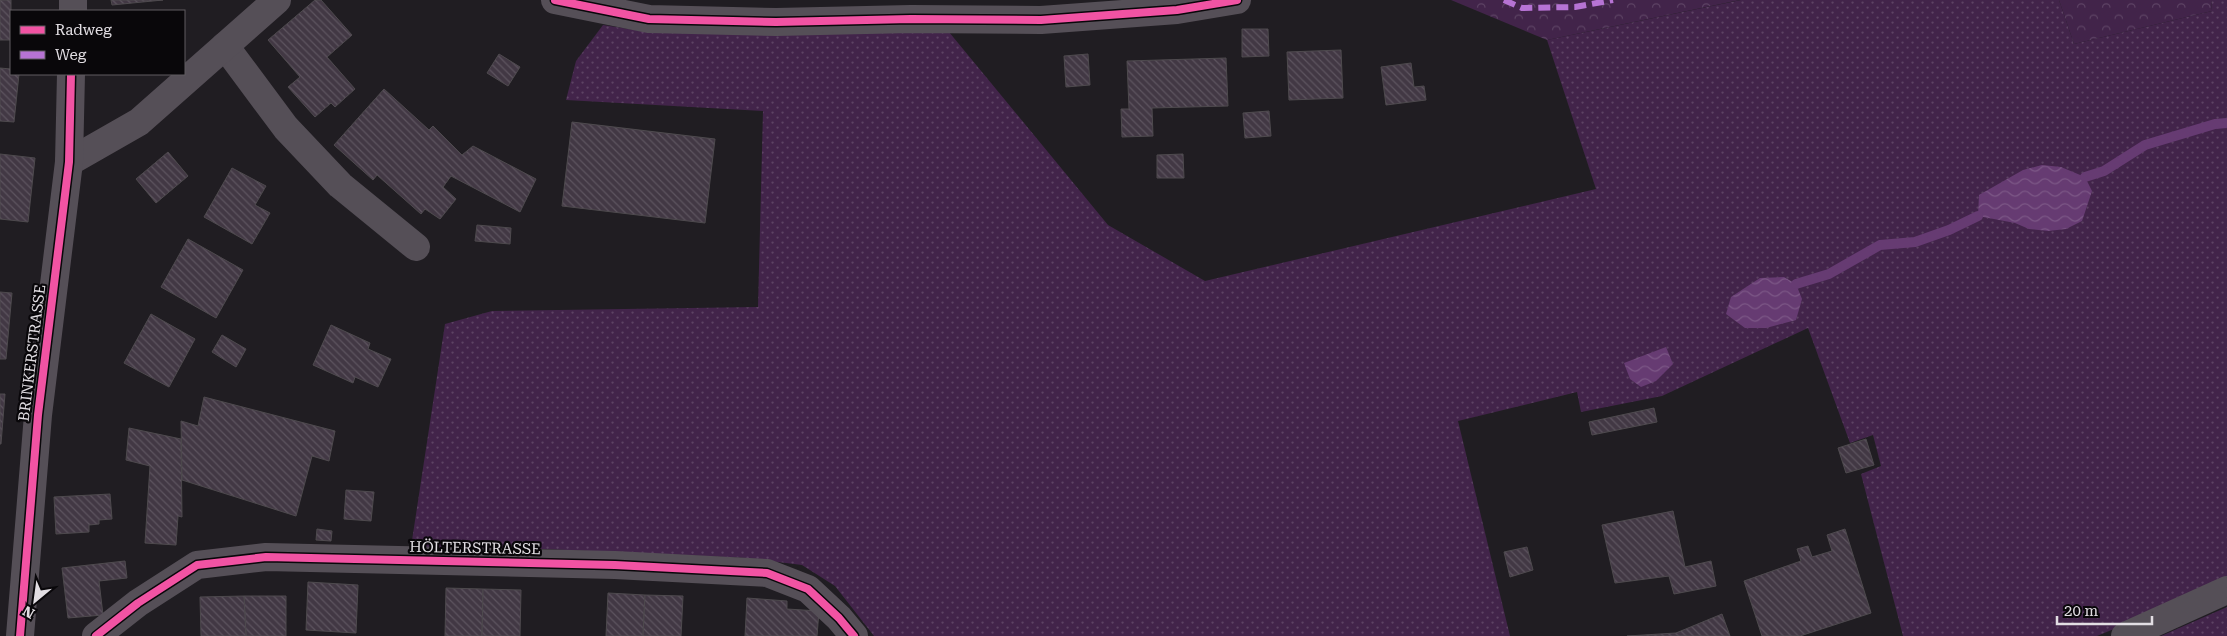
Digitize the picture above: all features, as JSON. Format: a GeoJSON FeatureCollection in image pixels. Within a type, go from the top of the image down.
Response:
{"type":"FeatureCollection","features":[{"type":"Feature","properties":{"kind":"street"},"geometry":{"type":"LineString","coordinates":[[69,162],[139,122],[277,0]]}},
{"type":"Feature","properties":{"kind":"street"},"geometry":{"type":"LineString","coordinates":[[555,0],[649,19],[776,22],[911,19],[1040,20],[1177,10],[1237,0]]}},
{"type":"Feature","properties":{"kind":"street"},"geometry":{"type":"LineString","coordinates":[[225,46],[286,128],[326,171],[340,185],[416,247]]}},
{"type":"Feature","properties":{"kind":"street","name":"BRINKERSTRASSE"},"geometry":{"type":"LineString","coordinates":[[20,636],[38,415],[69,162],[71,75]]}},
{"type":"Feature","properties":{"kind":"street","name":"HÖLTERSTRASSE"},"geometry":{"type":"LineString","coordinates":[[96,636],[138,603],[197,565],[266,557],[615,565],[766,574],[808,588],[839,618],[854,636]]}},
{"type":"Feature","properties":{"kind":"street"},"geometry":{"type":"LineString","coordinates":[[2125,636],[2227,590]]}},
{"type":"Feature","properties":{"kind":"green space"},"geometry":{"type":"Polygon","coordinates":[[[1451,0],[1740,0],[1547,40],[1451,0]]]}},
{"type":"Feature","properties":{"kind":"green space"},"geometry":{"type":"Polygon","coordinates":[[[1741,0],[2059,0],[2074,44],[2212,11],[2211,0],[2227,0],[2227,582],[2097,636],[1903,636],[1861,474],[1881,466],[1873,435],[1850,443],[1808,328],[1662,396],[1581,412],[1577,392],[1458,421],[1510,636],[874,636],[835,586],[802,565],[747,558],[544,549],[411,547],[445,324],[492,311],[758,307],[763,111],[566,100],[576,61],[603,25],[648,32],[949,32],[1108,225],[1205,281],[1596,189],[1547,40],[1741,0]]]}},
{"type":"Feature","properties":{"kind":"green space"},"geometry":{"type":"Polygon","coordinates":[[[2059,0],[2211,0],[2212,11],[2074,44],[2059,0]]]}},
{"type":"Feature","properties":{"kind":"green space"},"geometry":{"type":"Polygon","coordinates":[[[2227,607],[2227,636],[2161,636],[2227,607]]]}},
{"type":"Feature","properties":{"kind":"water"},"geometry":{"type":"Polygon","coordinates":[[[2042,165],[2061,167],[2085,177],[2092,191],[2082,221],[2066,229],[2048,231],[2029,229],[2015,223],[1978,216],[1979,195],[2023,170],[2042,165]]]}},
{"type":"Feature","properties":{"kind":"water"},"geometry":{"type":"Polygon","coordinates":[[[1784,277],[1796,284],[1802,299],[1796,320],[1766,328],[1745,328],[1726,314],[1731,297],[1760,278],[1784,277]]]}},
{"type":"Feature","properties":{"kind":"water"},"geometry":{"type":"Polygon","coordinates":[[[1666,347],[1673,364],[1656,381],[1641,387],[1630,379],[1624,363],[1666,347]]]}},
{"type":"Feature","properties":{"kind":"building"},"geometry":{"type":"Polygon","coordinates":[[[0,0],[11,0],[10,40],[0,40],[0,0]]]}},
{"type":"Feature","properties":{"kind":"building"},"geometry":{"type":"Polygon","coordinates":[[[111,0],[163,0],[112,5],[111,0]]]}},
{"type":"Feature","properties":{"kind":"building"},"geometry":{"type":"Polygon","coordinates":[[[315,0],[321,0],[352,35],[327,57],[355,89],[335,107],[331,103],[315,117],[288,87],[300,77],[268,40],[315,0]]]}},
{"type":"Feature","properties":{"kind":"building"},"geometry":{"type":"Polygon","coordinates":[[[1242,29],[1268,29],[1269,56],[1242,57],[1242,29]]]}},
{"type":"Feature","properties":{"kind":"building"},"geometry":{"type":"Polygon","coordinates":[[[1341,50],[1343,98],[1289,100],[1287,52],[1341,50]]]}},
{"type":"Feature","properties":{"kind":"building"},"geometry":{"type":"Polygon","coordinates":[[[499,54],[520,67],[508,86],[487,73],[499,54]]]}},
{"type":"Feature","properties":{"kind":"building"},"geometry":{"type":"Polygon","coordinates":[[[1088,54],[1090,85],[1066,87],[1064,56],[1088,54]]]}},
{"type":"Feature","properties":{"kind":"building"},"geometry":{"type":"Polygon","coordinates":[[[1226,58],[1228,106],[1152,108],[1153,136],[1122,137],[1121,109],[1129,109],[1127,61],[1226,58]]]}},
{"type":"Feature","properties":{"kind":"building"},"geometry":{"type":"Polygon","coordinates":[[[1411,63],[1414,87],[1424,86],[1426,100],[1386,105],[1381,67],[1411,63]]]}},
{"type":"Feature","properties":{"kind":"building"},"geometry":{"type":"Polygon","coordinates":[[[0,68],[10,69],[10,75],[19,75],[14,122],[0,121],[0,68]]]}},
{"type":"Feature","properties":{"kind":"building"},"geometry":{"type":"Polygon","coordinates":[[[384,89],[429,130],[433,126],[462,155],[473,146],[536,179],[520,212],[451,176],[443,187],[456,199],[440,219],[425,209],[421,214],[377,175],[373,180],[334,145],[384,89]]]}},
{"type":"Feature","properties":{"kind":"building"},"geometry":{"type":"Polygon","coordinates":[[[1269,111],[1271,136],[1245,138],[1243,113],[1269,111]]]}},
{"type":"Feature","properties":{"kind":"building"},"geometry":{"type":"Polygon","coordinates":[[[572,122],[715,139],[705,223],[562,206],[572,122]]]}},
{"type":"Feature","properties":{"kind":"building"},"geometry":{"type":"Polygon","coordinates":[[[168,152],[188,176],[156,203],[136,179],[168,152]]]}},
{"type":"Feature","properties":{"kind":"building"},"geometry":{"type":"Polygon","coordinates":[[[0,154],[35,158],[28,222],[0,219],[0,154]]]}},
{"type":"Feature","properties":{"kind":"building"},"geometry":{"type":"Polygon","coordinates":[[[1183,154],[1184,178],[1157,178],[1157,155],[1183,154]]]}},
{"type":"Feature","properties":{"kind":"building"},"geometry":{"type":"Polygon","coordinates":[[[232,168],[266,186],[255,205],[270,213],[252,244],[204,217],[232,168]]]}},
{"type":"Feature","properties":{"kind":"building"},"geometry":{"type":"Polygon","coordinates":[[[477,225],[511,228],[510,244],[475,241],[477,225]]]}},
{"type":"Feature","properties":{"kind":"building"},"geometry":{"type":"Polygon","coordinates":[[[188,239],[243,270],[216,318],[161,287],[188,239]]]}},
{"type":"Feature","properties":{"kind":"building"},"geometry":{"type":"Polygon","coordinates":[[[0,292],[12,293],[6,359],[0,359],[0,292]]]}},
{"type":"Feature","properties":{"kind":"building"},"geometry":{"type":"Polygon","coordinates":[[[151,314],[195,339],[169,387],[124,363],[151,314]]]}},
{"type":"Feature","properties":{"kind":"building"},"geometry":{"type":"Polygon","coordinates":[[[331,325],[370,343],[368,349],[391,359],[378,387],[355,377],[353,383],[313,365],[331,325]]]}},
{"type":"Feature","properties":{"kind":"building"},"geometry":{"type":"Polygon","coordinates":[[[222,335],[246,349],[236,367],[212,352],[222,335]]]}},
{"type":"Feature","properties":{"kind":"building"},"geometry":{"type":"Polygon","coordinates":[[[0,394],[5,394],[1,444],[0,444],[0,394]]]}},
{"type":"Feature","properties":{"kind":"building"},"geometry":{"type":"Polygon","coordinates":[[[204,397],[335,431],[329,461],[312,456],[296,516],[182,480],[181,421],[198,426],[204,397]]]}},
{"type":"Feature","properties":{"kind":"building"},"geometry":{"type":"Polygon","coordinates":[[[1654,408],[1657,422],[1592,435],[1589,422],[1654,408]]]}},
{"type":"Feature","properties":{"kind":"building"},"geometry":{"type":"Polygon","coordinates":[[[129,428],[181,439],[182,517],[178,516],[176,545],[145,543],[150,466],[126,460],[129,428]]]}},
{"type":"Feature","properties":{"kind":"building"},"geometry":{"type":"Polygon","coordinates":[[[1866,439],[1874,465],[1846,473],[1838,448],[1866,439]]]}},
{"type":"Feature","properties":{"kind":"building"},"geometry":{"type":"Polygon","coordinates":[[[346,490],[374,492],[371,521],[344,519],[346,490]]]}},
{"type":"Feature","properties":{"kind":"building"},"geometry":{"type":"Polygon","coordinates":[[[110,494],[112,519],[99,520],[99,524],[89,525],[89,532],[56,534],[54,497],[110,494]]]}},
{"type":"Feature","properties":{"kind":"building"},"geometry":{"type":"Polygon","coordinates":[[[1673,511],[1685,567],[1711,561],[1716,586],[1674,594],[1669,576],[1615,583],[1602,525],[1673,511]]]}},
{"type":"Feature","properties":{"kind":"building"},"geometry":{"type":"Polygon","coordinates":[[[317,529],[332,531],[331,541],[316,540],[317,529]]]}},
{"type":"Feature","properties":{"kind":"building"},"geometry":{"type":"Polygon","coordinates":[[[1845,529],[1871,613],[1800,636],[1762,636],[1744,581],[1801,561],[1797,549],[1808,546],[1812,557],[1832,551],[1827,535],[1845,529]]]}},
{"type":"Feature","properties":{"kind":"building"},"geometry":{"type":"Polygon","coordinates":[[[1527,547],[1533,570],[1510,577],[1504,552],[1527,547]]]}},
{"type":"Feature","properties":{"kind":"building"},"geometry":{"type":"Polygon","coordinates":[[[125,561],[127,578],[99,581],[103,615],[68,618],[62,568],[125,561]]]}},
{"type":"Feature","properties":{"kind":"building"},"geometry":{"type":"Polygon","coordinates":[[[308,582],[358,585],[356,633],[306,630],[308,582]]]}},
{"type":"Feature","properties":{"kind":"building"},"geometry":{"type":"Polygon","coordinates":[[[446,588],[483,589],[482,636],[445,636],[446,588]]]}},
{"type":"Feature","properties":{"kind":"building"},"geometry":{"type":"Polygon","coordinates":[[[483,589],[521,590],[520,636],[482,636],[483,589]]]}},
{"type":"Feature","properties":{"kind":"building"},"geometry":{"type":"Polygon","coordinates":[[[608,593],[645,595],[643,636],[606,636],[608,593]]]}},
{"type":"Feature","properties":{"kind":"building"},"geometry":{"type":"Polygon","coordinates":[[[645,595],[683,596],[681,636],[643,636],[645,595]]]}},
{"type":"Feature","properties":{"kind":"building"},"geometry":{"type":"Polygon","coordinates":[[[244,596],[286,596],[286,636],[246,636],[244,596]]]}},
{"type":"Feature","properties":{"kind":"building"},"geometry":{"type":"Polygon","coordinates":[[[244,596],[246,636],[201,636],[200,597],[244,596]]]}},
{"type":"Feature","properties":{"kind":"building"},"geometry":{"type":"Polygon","coordinates":[[[747,598],[787,601],[787,609],[819,611],[817,636],[745,636],[747,598]]]}},
{"type":"Feature","properties":{"kind":"building"},"geometry":{"type":"Polygon","coordinates":[[[1722,614],[1730,636],[1627,636],[1676,633],[1722,614]]]}},
{"type":"Feature","properties":{"kind":"waterway"},"geometry":{"type":"LineString","coordinates":[[2085,177],[2104,171],[2145,145],[2215,124],[2227,123]]}},
{"type":"Feature","properties":{"kind":"waterway"},"geometry":{"type":"LineString","coordinates":[[1796,284],[1829,274],[1880,245],[1915,242],[1949,230],[1978,216]]}},
{"type":"Feature","properties":{"kind":"marked path"},"geometry":{"type":"LineString","coordinates":[[1504,0],[1522,8],[1575,7],[1613,0]]}},
{"type":"Feature","properties":{"kind":"cycle path"},"geometry":{"type":"LineString","coordinates":[[555,0],[649,19],[776,22],[911,19],[1041,20],[1177,10],[1237,0]]}},
{"type":"Feature","properties":{"kind":"cycle path"},"geometry":{"type":"LineString","coordinates":[[20,636],[38,415],[69,162],[71,75]]}},
{"type":"Feature","properties":{"kind":"cycle path"},"geometry":{"type":"LineString","coordinates":[[96,636],[138,603],[197,565],[266,557],[615,565],[767,573],[808,589],[839,618],[854,636]]}}]}
